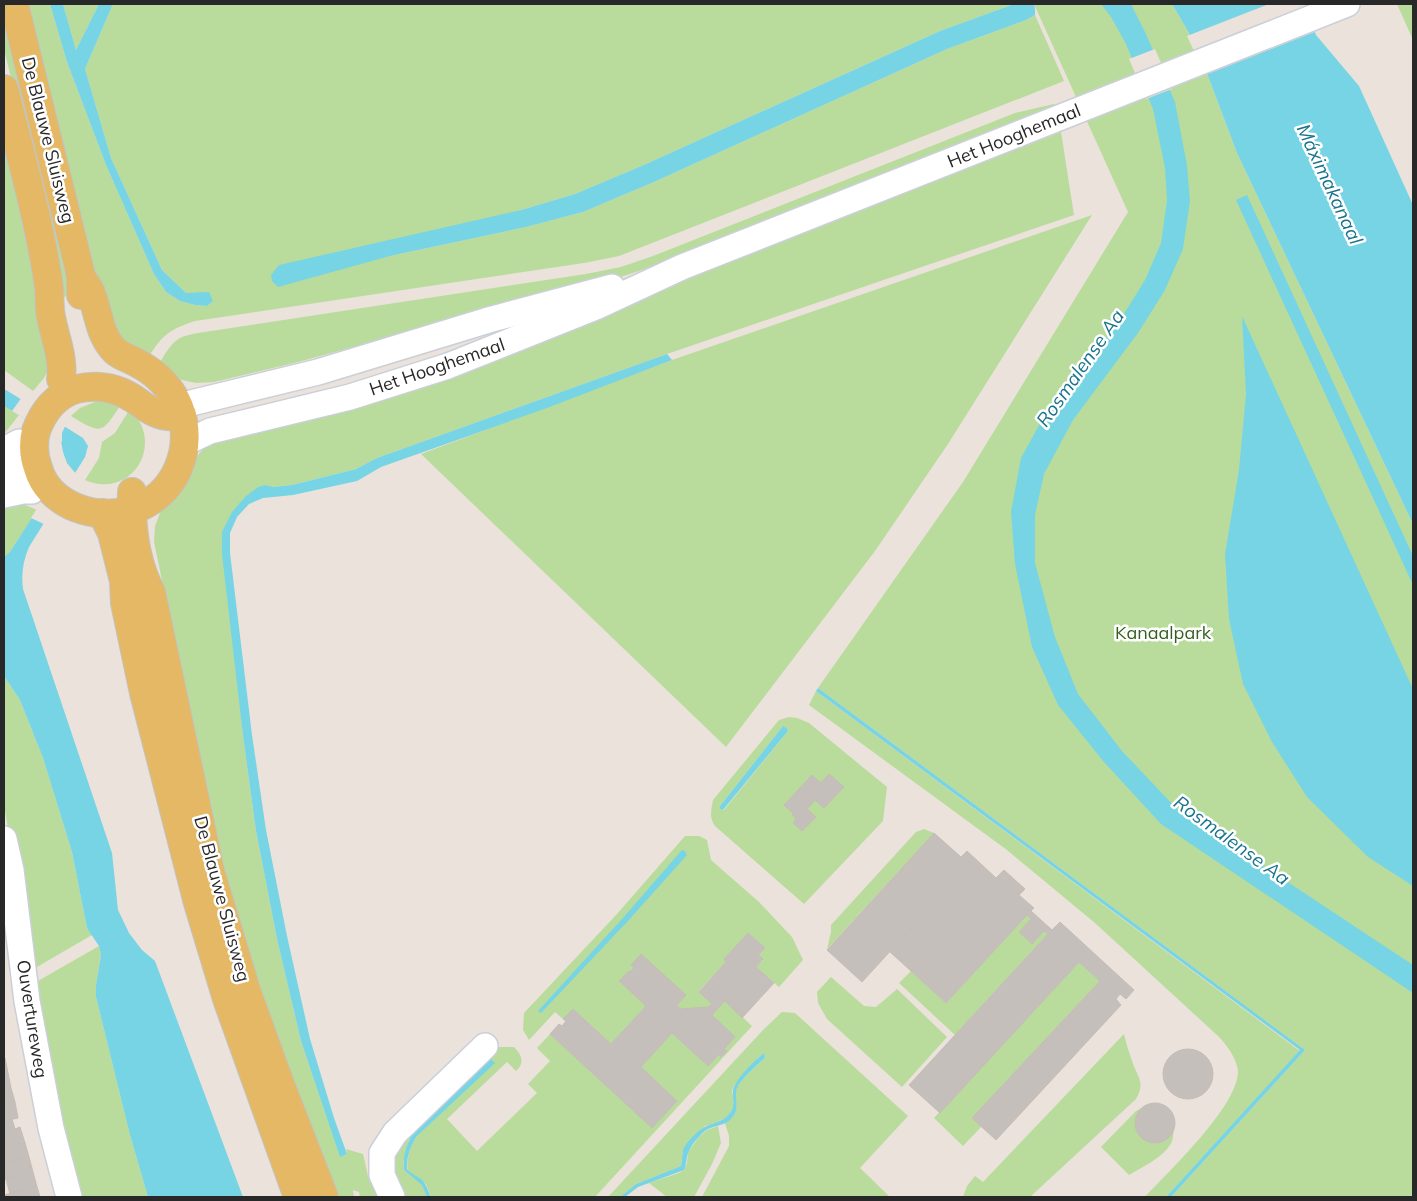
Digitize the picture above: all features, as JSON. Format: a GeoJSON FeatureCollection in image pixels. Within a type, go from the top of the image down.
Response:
{"type":"FeatureCollection","features":[{"type":"Feature","properties":{"kind":"main road","name":"De Blauwe Sluisweg"},"geometry":{"type":"LineString","coordinates":[[14,4],[81,277],[81,293],[93,347],[117,369]]}},
{"type":"Feature","properties":{"kind":"main road","name":"De Blauwe Sluisweg"},"geometry":{"type":"LineString","coordinates":[[4,89],[30,191],[48,282],[61,309],[70,350],[62,387]]}},
{"type":"Feature","properties":{"kind":"main road"},"geometry":{"type":"LineString","coordinates":[[117,369],[136,380],[164,401],[185,443],[179,467],[171,481],[155,497],[136,502],[122,513],[84,513],[72,486],[29,467],[34,402],[62,387],[117,369]]}},
{"type":"Feature","properties":{"kind":"main road"},"geometry":{"type":"LineString","coordinates":[[136,502],[140,488],[157,475],[164,464],[169,450],[170,429],[164,401]]}},
{"type":"Feature","properties":{"kind":"main road","name":"De Blauwe Sluisweg"},"geometry":{"type":"LineString","coordinates":[[136,502],[135,539],[144,577],[151,592],[210,871],[247,993],[324,1197]]}},
{"type":"Feature","properties":{"kind":"main road","name":"De Blauwe Sluisweg"},"geometry":{"type":"LineString","coordinates":[[84,513],[112,533],[124,581],[125,603],[144,693],[198,903],[227,1000],[298,1197]]}},
{"type":"Feature","properties":{"kind":"street","name":"Het Hooghemaal"},"geometry":{"type":"LineString","coordinates":[[185,443],[210,431],[350,397],[448,366],[596,307],[682,267],[1347,4]]}},
{"type":"Feature","properties":{"kind":"street","name":"Het Hooghemaal"},"geometry":{"type":"LineString","coordinates":[[164,401],[190,414],[236,403],[258,387],[318,372],[520,311],[682,267]]}},
{"type":"Feature","properties":{"kind":"street"},"geometry":{"type":"LineString","coordinates":[[4,495],[23,491],[29,467]]}},
{"type":"Feature","properties":{"kind":"street","name":"Ouvertureweg"},"geometry":{"type":"LineString","coordinates":[[4,839],[12,870],[13,969],[27,1001],[51,1128],[69,1197]]}},
{"type":"Feature","properties":{"kind":"street"},"geometry":{"type":"LineString","coordinates":[[392,1197],[382,1175],[382,1153],[395,1133],[485,1046]]}},
{"type":"Feature","properties":{"kind":"green space"},"geometry":{"type":"Polygon","coordinates":[[[4,4],[76,293],[64,297],[4,49],[4,4]]]}},
{"type":"Feature","properties":{"kind":"green space"},"geometry":{"type":"Polygon","coordinates":[[[26,4],[50,4],[67,62],[106,165],[154,274],[166,292],[180,301],[207,306],[213,301],[186,293],[162,270],[111,158],[85,69],[113,4],[1014,4],[940,31],[646,164],[575,194],[521,210],[390,256],[526,227],[583,212],[654,182],[947,49],[1035,15],[1064,81],[619,256],[584,263],[195,321],[167,334],[148,358],[135,353],[108,327],[26,4]]]}},
{"type":"Feature","properties":{"kind":"green space"},"geometry":{"type":"Polygon","coordinates":[[[63,4],[99,4],[76,50],[63,4]]]}},
{"type":"Feature","properties":{"kind":"green space","name":"Kanaalpark"},"geometry":{"type":"Polygon","coordinates":[[[1034,4],[1172,4],[1189,33],[1208,76],[1237,153],[1413,524],[1413,1197],[1171,1197],[1305,1050],[818,688],[963,482],[1128,212],[1034,4]]]}},
{"type":"Feature","properties":{"kind":"green space"},"geometry":{"type":"Polygon","coordinates":[[[1397,4],[1413,4],[1413,40],[1397,4]]]}},
{"type":"Feature","properties":{"kind":"green space"},"geometry":{"type":"Polygon","coordinates":[[[1054,104],[1055,106],[657,265],[590,287],[450,326],[393,336],[298,362],[214,382],[196,383],[182,380],[170,374],[159,365],[174,342],[192,334],[586,274],[621,267],[1015,113],[1054,104]]]}},
{"type":"Feature","properties":{"kind":"green space"},"geometry":{"type":"Polygon","coordinates":[[[4,132],[27,228],[50,365],[44,378],[33,391],[4,370],[4,132]]]}},
{"type":"Feature","properties":{"kind":"green space"},"geometry":{"type":"Polygon","coordinates":[[[1061,132],[1074,215],[667,354],[377,458],[356,469],[292,485],[272,487],[266,485],[222,532],[243,736],[256,831],[277,939],[301,1041],[340,1156],[347,1154],[346,1149],[363,1154],[368,1176],[382,1197],[360,1197],[359,1192],[353,1190],[354,1197],[336,1197],[266,1011],[232,898],[196,746],[154,542],[155,526],[160,513],[193,462],[202,450],[211,443],[692,276],[1061,132]]]}},
{"type":"Feature","properties":{"kind":"green space"},"geometry":{"type":"Polygon","coordinates":[[[1092,215],[948,444],[875,551],[726,747],[421,454],[672,360],[1092,215]]]}},
{"type":"Feature","properties":{"kind":"green space"},"geometry":{"type":"Polygon","coordinates":[[[97,401],[121,404],[105,426],[95,428],[71,416],[80,408],[97,401]]]}},
{"type":"Feature","properties":{"kind":"green space"},"geometry":{"type":"Polygon","coordinates":[[[4,406],[19,415],[4,434],[4,406]]]}},
{"type":"Feature","properties":{"kind":"green space"},"geometry":{"type":"Polygon","coordinates":[[[130,409],[140,423],[145,438],[144,452],[139,465],[129,476],[117,482],[102,484],[85,480],[99,458],[102,442],[115,433],[130,409]]]}},
{"type":"Feature","properties":{"kind":"green space"},"geometry":{"type":"Polygon","coordinates":[[[4,503],[23,504],[37,510],[10,552],[4,557],[4,503]]]}},
{"type":"Feature","properties":{"kind":"green space"},"geometry":{"type":"Polygon","coordinates":[[[4,676],[20,700],[43,758],[72,852],[87,928],[92,935],[30,971],[22,907],[4,805],[4,676]]]}},
{"type":"Feature","properties":{"kind":"green space"},"geometry":{"type":"Polygon","coordinates":[[[816,691],[1300,1051],[1166,1197],[1145,1197],[1200,1138],[1226,1103],[1235,1086],[1238,1072],[1234,1057],[1228,1048],[1218,1036],[1095,923],[1007,850],[809,705],[816,691]]]}},
{"type":"Feature","properties":{"kind":"green space"},"geometry":{"type":"Polygon","coordinates":[[[789,717],[809,723],[887,787],[883,821],[804,904],[715,826],[711,817],[713,800],[779,720],[789,717]],[[783,726],[720,806],[720,809],[724,810],[788,731],[783,726]]]}},
{"type":"Feature","properties":{"kind":"green space"},"geometry":{"type":"Polygon","coordinates":[[[924,829],[934,833],[827,949],[831,925],[916,832],[924,829]]]}},
{"type":"Feature","properties":{"kind":"green space"},"geometry":{"type":"Polygon","coordinates":[[[685,836],[699,836],[707,840],[711,860],[759,902],[792,937],[803,960],[779,987],[756,967],[763,960],[758,955],[765,948],[748,933],[724,959],[726,962],[699,991],[712,1004],[708,1007],[680,1009],[677,1005],[686,995],[634,968],[619,981],[646,1006],[611,1044],[573,1009],[563,1019],[555,1012],[529,1040],[523,1030],[524,1013],[617,914],[685,836]]]}},
{"type":"Feature","properties":{"kind":"green space"},"geometry":{"type":"Polygon","coordinates":[[[1027,915],[1031,919],[1019,932],[1032,944],[1044,931],[1048,934],[955,1035],[899,983],[911,971],[946,1003],[1027,915]]]}},
{"type":"Feature","properties":{"kind":"green space"},"geometry":{"type":"Polygon","coordinates":[[[99,946],[101,955],[96,997],[130,1135],[148,1197],[80,1197],[67,1153],[31,985],[99,946]]]}},
{"type":"Feature","properties":{"kind":"green space"},"geometry":{"type":"Polygon","coordinates":[[[1079,962],[1100,981],[973,1118],[982,1126],[963,1146],[934,1118],[1079,962]]]}},
{"type":"Feature","properties":{"kind":"green space"},"geometry":{"type":"Polygon","coordinates":[[[831,977],[864,1006],[876,1007],[897,989],[947,1037],[902,1087],[827,1019],[818,1003],[817,992],[831,977]]]}},
{"type":"Feature","properties":{"kind":"green space"},"geometry":{"type":"Polygon","coordinates":[[[725,1001],[752,1026],[595,1197],[431,1197],[426,1184],[408,1171],[409,1153],[417,1136],[494,1062],[409,1140],[403,1163],[404,1170],[423,1185],[427,1197],[406,1197],[403,1193],[396,1178],[394,1166],[395,1153],[401,1139],[490,1047],[514,1047],[519,1053],[521,1065],[516,1071],[507,1062],[447,1119],[477,1151],[537,1093],[528,1084],[550,1061],[537,1048],[550,1034],[652,1128],[677,1101],[641,1067],[672,1033],[708,1066],[719,1054],[722,1057],[726,1051],[712,1015],[725,1001]]]}},
{"type":"Feature","properties":{"kind":"green space"},"geometry":{"type":"Polygon","coordinates":[[[782,1012],[795,1013],[908,1116],[860,1168],[890,1197],[702,1197],[729,1146],[729,1136],[725,1123],[731,1119],[736,1110],[737,1087],[765,1058],[764,1053],[735,1084],[732,1091],[734,1105],[729,1116],[705,1126],[683,1150],[681,1166],[636,1184],[620,1197],[608,1197],[764,1029],[782,1012]]]}},
{"type":"Feature","properties":{"kind":"green space"},"geometry":{"type":"Polygon","coordinates":[[[1124,1034],[1140,1080],[1139,1093],[1136,1099],[1030,1197],[963,1197],[967,1186],[975,1176],[983,1182],[1124,1034]]]}},
{"type":"Feature","properties":{"kind":"green space"},"geometry":{"type":"Polygon","coordinates":[[[1147,1105],[1160,1106],[1169,1114],[1173,1124],[1172,1141],[1157,1158],[1129,1175],[1101,1147],[1136,1111],[1147,1105]]]}},
{"type":"Feature","properties":{"kind":"green space"},"geometry":{"type":"Polygon","coordinates":[[[718,1126],[721,1143],[694,1197],[667,1197],[649,1183],[684,1170],[688,1152],[699,1137],[707,1130],[718,1126]]]}},
{"type":"Feature","properties":{"kind":"water"},"geometry":{"type":"Polygon","coordinates":[[[50,4],[63,4],[76,50],[99,4],[113,4],[85,69],[111,158],[162,270],[186,293],[209,292],[213,301],[207,306],[180,301],[166,292],[154,274],[106,165],[67,62],[50,4]]]}},
{"type":"Feature","properties":{"kind":"water"},"geometry":{"type":"Polygon","coordinates":[[[1014,4],[1034,4],[1035,15],[947,49],[654,182],[583,212],[526,227],[390,256],[278,287],[272,281],[271,275],[279,265],[521,210],[575,194],[646,164],[940,31],[1014,4]]]}},
{"type":"Feature","properties":{"kind":"water"},"geometry":{"type":"Polygon","coordinates":[[[1101,4],[1131,4],[1146,34],[1175,102],[1187,165],[1190,201],[1183,249],[1165,290],[1138,333],[1073,420],[1044,474],[1035,515],[1035,563],[1055,637],[1078,694],[1122,751],[1176,808],[1413,965],[1413,993],[1161,824],[1104,762],[1058,705],[1032,647],[1015,564],[1011,512],[1021,458],[1049,407],[1117,325],[1145,280],[1161,243],[1167,200],[1165,168],[1153,109],[1126,44],[1111,17],[1101,4]]]}},
{"type":"Feature","properties":{"kind":"water","name":"Máximakanaal"},"geometry":{"type":"Polygon","coordinates":[[[1172,4],[1303,4],[1316,35],[1359,86],[1413,205],[1413,524],[1237,153],[1208,76],[1189,33],[1172,4]]]}},
{"type":"Feature","properties":{"kind":"water"},"geometry":{"type":"Polygon","coordinates":[[[1247,195],[1413,556],[1413,585],[1236,200],[1247,195]]]}},
{"type":"Feature","properties":{"kind":"water"},"geometry":{"type":"Polygon","coordinates":[[[1242,316],[1413,689],[1413,886],[1368,857],[1307,797],[1272,742],[1243,684],[1229,619],[1225,554],[1239,470],[1246,394],[1242,316]]]}},
{"type":"Feature","properties":{"kind":"water"},"geometry":{"type":"Polygon","coordinates":[[[667,354],[672,360],[547,408],[381,467],[357,481],[293,495],[263,498],[249,504],[237,517],[230,533],[230,553],[252,735],[266,830],[310,1039],[347,1154],[340,1157],[301,1041],[277,939],[256,831],[222,554],[222,532],[232,512],[245,497],[258,487],[266,485],[273,487],[292,485],[356,469],[377,458],[667,354]]]}},
{"type":"Feature","properties":{"kind":"water"},"geometry":{"type":"Polygon","coordinates":[[[4,390],[83,438],[88,446],[85,457],[29,547],[23,568],[23,589],[112,853],[118,910],[129,933],[142,950],[155,961],[243,1197],[148,1197],[130,1135],[96,997],[101,955],[99,946],[87,928],[72,852],[43,758],[20,700],[4,676],[4,557],[10,552],[67,463],[61,441],[4,406],[4,390]]]}},
{"type":"Feature","properties":{"kind":"water"},"geometry":{"type":"Polygon","coordinates":[[[818,688],[1305,1050],[1171,1197],[1166,1197],[1300,1050],[816,691],[818,688]]]}},
{"type":"Feature","properties":{"kind":"water"},"geometry":{"type":"Polygon","coordinates":[[[783,726],[788,731],[723,810],[720,809],[720,806],[783,726]]]}},
{"type":"Feature","properties":{"kind":"water"},"geometry":{"type":"Polygon","coordinates":[[[682,850],[687,855],[541,1013],[538,1011],[622,919],[682,850]]]}},
{"type":"Feature","properties":{"kind":"water"},"geometry":{"type":"Polygon","coordinates":[[[764,1053],[765,1058],[746,1076],[736,1090],[736,1111],[734,1115],[729,1121],[706,1130],[699,1137],[688,1153],[684,1170],[638,1187],[625,1197],[620,1197],[636,1184],[681,1166],[683,1150],[687,1143],[700,1130],[728,1116],[733,1107],[734,1086],[750,1065],[764,1053]]]}},
{"type":"Feature","properties":{"kind":"water"},"geometry":{"type":"Polygon","coordinates":[[[491,1059],[495,1063],[417,1136],[413,1143],[408,1156],[407,1169],[424,1183],[431,1197],[427,1197],[422,1185],[404,1170],[404,1155],[411,1137],[491,1059]]]}},
{"type":"Feature","properties":{"kind":"pier"},"geometry":{"type":"Polygon","coordinates":[[[1269,4],[1306,4],[1317,31],[1205,75],[1187,36],[1269,4]]]}},
{"type":"Feature","properties":{"kind":"pier"},"geometry":{"type":"Polygon","coordinates":[[[1155,49],[1172,89],[1146,99],[1129,59],[1155,49]]]}},
{"type":"Feature","properties":{"kind":"pier"},"geometry":{"type":"Polygon","coordinates":[[[22,397],[66,424],[62,433],[62,442],[12,411],[22,397]]]}},
{"type":"Feature","properties":{"kind":"pier"},"geometry":{"type":"Polygon","coordinates":[[[66,462],[77,475],[46,525],[31,518],[66,462]]]}},
{"type":"Feature","properties":{"kind":"building"},"geometry":{"type":"Polygon","coordinates":[[[829,774],[844,787],[824,808],[815,800],[807,809],[816,817],[802,831],[793,823],[796,819],[793,813],[784,805],[812,775],[821,783],[829,774]]]}},
{"type":"Feature","properties":{"kind":"building"},"geometry":{"type":"Polygon","coordinates":[[[934,833],[961,857],[967,851],[996,878],[1004,870],[1025,889],[1019,895],[1034,908],[1031,911],[1052,930],[1060,922],[1134,990],[1126,999],[1120,994],[1116,999],[1121,1005],[996,1140],[972,1118],[1100,981],[1079,962],[940,1113],[909,1085],[1048,934],[1044,931],[1032,944],[1019,932],[1031,919],[1027,915],[946,1003],[911,971],[992,882],[971,863],[862,982],[827,950],[934,833]]]}},
{"type":"Feature","properties":{"kind":"building"},"geometry":{"type":"Polygon","coordinates":[[[971,863],[992,882],[911,971],[890,952],[971,863]]]}},
{"type":"Feature","properties":{"kind":"building"},"geometry":{"type":"Polygon","coordinates":[[[748,933],[765,948],[758,955],[763,959],[756,967],[774,983],[742,1018],[725,1001],[712,1015],[735,1037],[724,1049],[727,1051],[721,1057],[719,1054],[708,1066],[672,1033],[641,1067],[677,1101],[652,1128],[550,1034],[559,1024],[562,1026],[566,1021],[563,1019],[573,1009],[611,1044],[646,1006],[619,981],[634,968],[631,965],[641,954],[686,995],[677,1005],[680,1009],[708,1007],[712,1004],[699,992],[726,962],[724,959],[748,933]]]}},
{"type":"Feature","properties":{"kind":"building"},"geometry":{"type":"Polygon","coordinates":[[[1183,1049],[1193,1049],[1206,1056],[1213,1069],[1213,1079],[1206,1092],[1193,1099],[1183,1099],[1174,1095],[1167,1088],[1163,1079],[1163,1069],[1167,1060],[1174,1053],[1183,1049]]]}},
{"type":"Feature","properties":{"kind":"building"},"geometry":{"type":"Polygon","coordinates":[[[4,1058],[8,1073],[4,1074],[4,1058]]]}},
{"type":"Feature","properties":{"kind":"building"},"geometry":{"type":"Polygon","coordinates":[[[8,1073],[11,1088],[4,1089],[4,1074],[8,1073]]]}},
{"type":"Feature","properties":{"kind":"building"},"geometry":{"type":"Polygon","coordinates":[[[11,1088],[15,1102],[4,1105],[4,1089],[11,1088]]]}},
{"type":"Feature","properties":{"kind":"building"},"geometry":{"type":"Polygon","coordinates":[[[15,1102],[18,1118],[4,1121],[4,1105],[15,1102]]]}},
{"type":"Feature","properties":{"kind":"building"},"geometry":{"type":"Polygon","coordinates":[[[1159,1103],[1166,1106],[1172,1112],[1175,1123],[1174,1131],[1166,1140],[1159,1143],[1151,1143],[1144,1140],[1136,1131],[1135,1119],[1138,1112],[1147,1104],[1159,1103]]]}},
{"type":"Feature","properties":{"kind":"building"},"geometry":{"type":"Polygon","coordinates":[[[12,1119],[15,1129],[20,1127],[25,1143],[4,1149],[4,1121],[12,1119]]]}},
{"type":"Feature","properties":{"kind":"building"},"geometry":{"type":"Polygon","coordinates":[[[25,1143],[29,1157],[4,1164],[4,1149],[25,1143]]]}},
{"type":"Feature","properties":{"kind":"building"},"geometry":{"type":"Polygon","coordinates":[[[29,1157],[33,1172],[4,1180],[4,1164],[29,1157]]]}},
{"type":"Feature","properties":{"kind":"building"},"geometry":{"type":"Polygon","coordinates":[[[33,1172],[37,1187],[10,1194],[6,1179],[33,1172]]]}},
{"type":"Feature","properties":{"kind":"building"},"geometry":{"type":"Polygon","coordinates":[[[37,1187],[40,1197],[4,1197],[4,1195],[37,1187]]]}},
{"type":"Feature","properties":{"kind":"water label","name":"Rosmalense Aa"},"geometry":{"type":"Point","coordinates":[1080,368]}},
{"type":"Feature","properties":{"kind":"water label","name":"Rosmalense Aa"},"geometry":{"type":"Point","coordinates":[1232,840]}}]}
